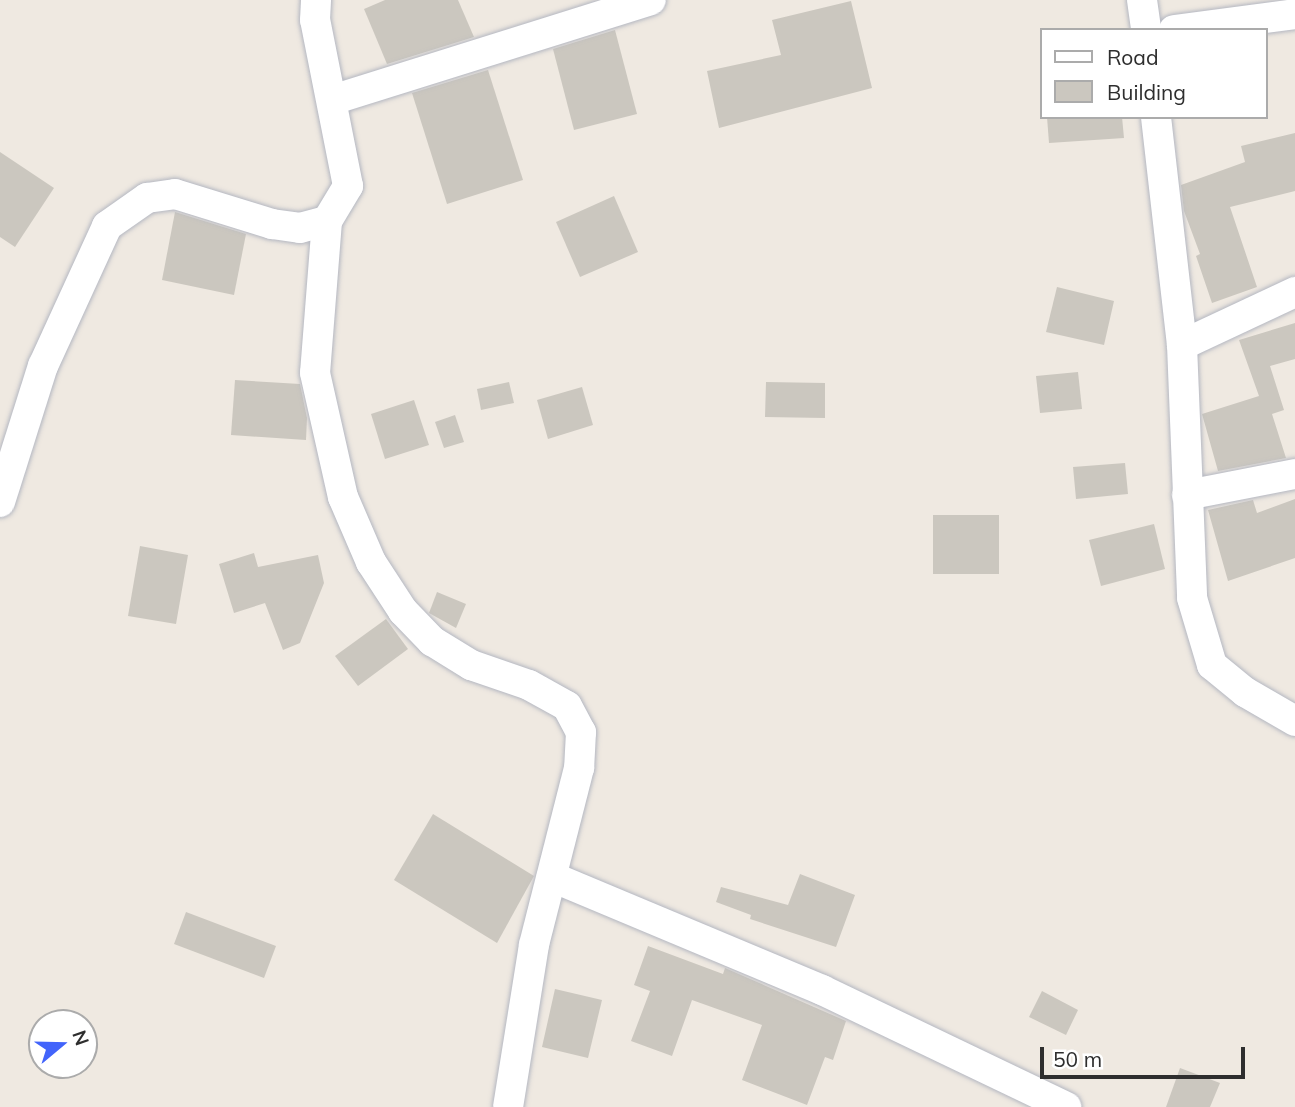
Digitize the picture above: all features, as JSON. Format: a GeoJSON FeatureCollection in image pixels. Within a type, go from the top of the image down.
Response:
{"type":"FeatureCollection","features":[{"type":"Feature","properties":{"kind":"street"},"geometry":{"type":"LineString","coordinates":[[316,0],[315,20],[348,186],[327,221],[315,373],[343,498],[371,562],[403,611],[432,641],[471,665],[529,685],[567,706],[575,717],[582,747],[534,945],[508,1107]]}},
{"type":"Feature","properties":{"kind":"street"},"geometry":{"type":"LineString","coordinates":[[332,100],[651,0]]}},
{"type":"Feature","properties":{"kind":"street"},"geometry":{"type":"LineString","coordinates":[[1142,0],[1146,28]]}},
{"type":"Feature","properties":{"kind":"street"},"geometry":{"type":"LineString","coordinates":[[1189,28],[1295,14]]}},
{"type":"Feature","properties":{"kind":"street"},"geometry":{"type":"LineString","coordinates":[[1156,119],[1182,345],[1192,598],[1212,665],[1245,692],[1295,721]]}},
{"type":"Feature","properties":{"kind":"street"},"geometry":{"type":"LineString","coordinates":[[0,502],[43,366],[107,226],[146,198],[175,194],[272,224],[300,228],[327,221]]}},
{"type":"Feature","properties":{"kind":"street"},"geometry":{"type":"LineString","coordinates":[[1182,345],[1295,292]]}},
{"type":"Feature","properties":{"kind":"street"},"geometry":{"type":"LineString","coordinates":[[1187,495],[1295,474]]}},
{"type":"Feature","properties":{"kind":"street"},"geometry":{"type":"LineString","coordinates":[[552,877],[822,990],[1066,1107]]}},
{"type":"Feature","properties":{"kind":"building"},"geometry":{"type":"Polygon","coordinates":[[[385,0],[458,0],[474,37],[387,64],[364,9],[385,0]]]}},
{"type":"Feature","properties":{"kind":"building"},"geometry":{"type":"Polygon","coordinates":[[[851,1],[872,88],[719,128],[707,71],[781,55],[772,20],[851,1]]]}},
{"type":"Feature","properties":{"kind":"building"},"geometry":{"type":"Polygon","coordinates":[[[615,30],[637,114],[574,130],[553,49],[615,30]]]}},
{"type":"Feature","properties":{"kind":"building"},"geometry":{"type":"Polygon","coordinates":[[[488,70],[523,180],[447,204],[412,93],[488,70]]]}},
{"type":"Feature","properties":{"kind":"building"},"geometry":{"type":"Polygon","coordinates":[[[1047,119],[1122,119],[1124,138],[1049,143],[1047,119]]]}},
{"type":"Feature","properties":{"kind":"building"},"geometry":{"type":"Polygon","coordinates":[[[1295,133],[1295,191],[1230,207],[1257,287],[1212,303],[1196,256],[1200,254],[1184,211],[1181,185],[1245,162],[1241,146],[1295,133]]]}},
{"type":"Feature","properties":{"kind":"building"},"geometry":{"type":"Polygon","coordinates":[[[0,152],[54,188],[15,247],[0,237],[0,152]]]}},
{"type":"Feature","properties":{"kind":"building"},"geometry":{"type":"Polygon","coordinates":[[[614,196],[638,252],[580,277],[556,222],[614,196]]]}},
{"type":"Feature","properties":{"kind":"building"},"geometry":{"type":"Polygon","coordinates":[[[175,212],[246,234],[234,295],[162,280],[175,212]]]}},
{"type":"Feature","properties":{"kind":"building"},"geometry":{"type":"Polygon","coordinates":[[[1057,287],[1114,301],[1104,345],[1046,332],[1057,287]]]}},
{"type":"Feature","properties":{"kind":"building"},"geometry":{"type":"Polygon","coordinates":[[[1295,323],[1295,359],[1270,366],[1284,410],[1272,414],[1286,458],[1218,471],[1202,414],[1259,396],[1239,340],[1295,323]]]}},
{"type":"Feature","properties":{"kind":"building"},"geometry":{"type":"Polygon","coordinates":[[[1078,372],[1082,409],[1040,413],[1036,376],[1078,372]]]}},
{"type":"Feature","properties":{"kind":"building"},"geometry":{"type":"Polygon","coordinates":[[[235,380],[300,384],[307,418],[306,440],[231,435],[235,380]]]}},
{"type":"Feature","properties":{"kind":"building"},"geometry":{"type":"Polygon","coordinates":[[[509,382],[514,403],[481,410],[477,389],[509,382]]]}},
{"type":"Feature","properties":{"kind":"building"},"geometry":{"type":"Polygon","coordinates":[[[766,382],[825,383],[825,418],[765,417],[766,382]]]}},
{"type":"Feature","properties":{"kind":"building"},"geometry":{"type":"Polygon","coordinates":[[[582,387],[593,425],[548,439],[537,400],[582,387]]]}},
{"type":"Feature","properties":{"kind":"building"},"geometry":{"type":"Polygon","coordinates":[[[414,400],[429,445],[385,459],[371,414],[414,400]]]}},
{"type":"Feature","properties":{"kind":"building"},"geometry":{"type":"Polygon","coordinates":[[[455,415],[464,442],[444,448],[435,422],[455,415]]]}},
{"type":"Feature","properties":{"kind":"building"},"geometry":{"type":"Polygon","coordinates":[[[1125,463],[1128,494],[1076,499],[1073,467],[1125,463]]]}},
{"type":"Feature","properties":{"kind":"building"},"geometry":{"type":"Polygon","coordinates":[[[1295,499],[1295,558],[1228,581],[1208,510],[1253,500],[1257,513],[1295,499]]]}},
{"type":"Feature","properties":{"kind":"building"},"geometry":{"type":"Polygon","coordinates":[[[933,515],[999,515],[999,574],[933,574],[933,515]]]}},
{"type":"Feature","properties":{"kind":"building"},"geometry":{"type":"Polygon","coordinates":[[[1154,524],[1165,569],[1101,586],[1089,540],[1154,524]]]}},
{"type":"Feature","properties":{"kind":"building"},"geometry":{"type":"Polygon","coordinates":[[[140,546],[188,555],[176,624],[128,616],[140,546]]]}},
{"type":"Feature","properties":{"kind":"building"},"geometry":{"type":"Polygon","coordinates":[[[254,553],[258,567],[318,555],[324,583],[300,643],[283,650],[265,603],[234,613],[219,564],[254,553]]]}},
{"type":"Feature","properties":{"kind":"building"},"geometry":{"type":"Polygon","coordinates":[[[437,592],[466,604],[456,628],[429,613],[437,592]]]}},
{"type":"Feature","properties":{"kind":"building"},"geometry":{"type":"Polygon","coordinates":[[[386,619],[408,649],[358,686],[335,656],[386,619]]]}},
{"type":"Feature","properties":{"kind":"building"},"geometry":{"type":"Polygon","coordinates":[[[433,814],[534,876],[497,943],[394,880],[433,814]]]}},
{"type":"Feature","properties":{"kind":"building"},"geometry":{"type":"Polygon","coordinates":[[[800,874],[855,895],[836,947],[750,919],[751,915],[716,902],[721,887],[788,905],[800,874]]]}},
{"type":"Feature","properties":{"kind":"building"},"geometry":{"type":"Polygon","coordinates":[[[186,912],[276,946],[264,978],[174,944],[186,912]]]}},
{"type":"Feature","properties":{"kind":"building"},"geometry":{"type":"Polygon","coordinates":[[[648,946],[723,974],[725,968],[846,1021],[833,1060],[825,1057],[807,1105],[742,1080],[762,1025],[692,1000],[672,1056],[631,1041],[650,991],[634,985],[648,946]]]}},
{"type":"Feature","properties":{"kind":"building"},"geometry":{"type":"Polygon","coordinates":[[[555,989],[602,1000],[588,1058],[542,1047],[555,989]]]}},
{"type":"Feature","properties":{"kind":"building"},"geometry":{"type":"Polygon","coordinates":[[[1042,991],[1078,1010],[1066,1035],[1029,1017],[1042,991]]]}},
{"type":"Feature","properties":{"kind":"building"},"geometry":{"type":"Polygon","coordinates":[[[1180,1068],[1220,1083],[1210,1107],[1166,1107],[1180,1068]]]}}]}
